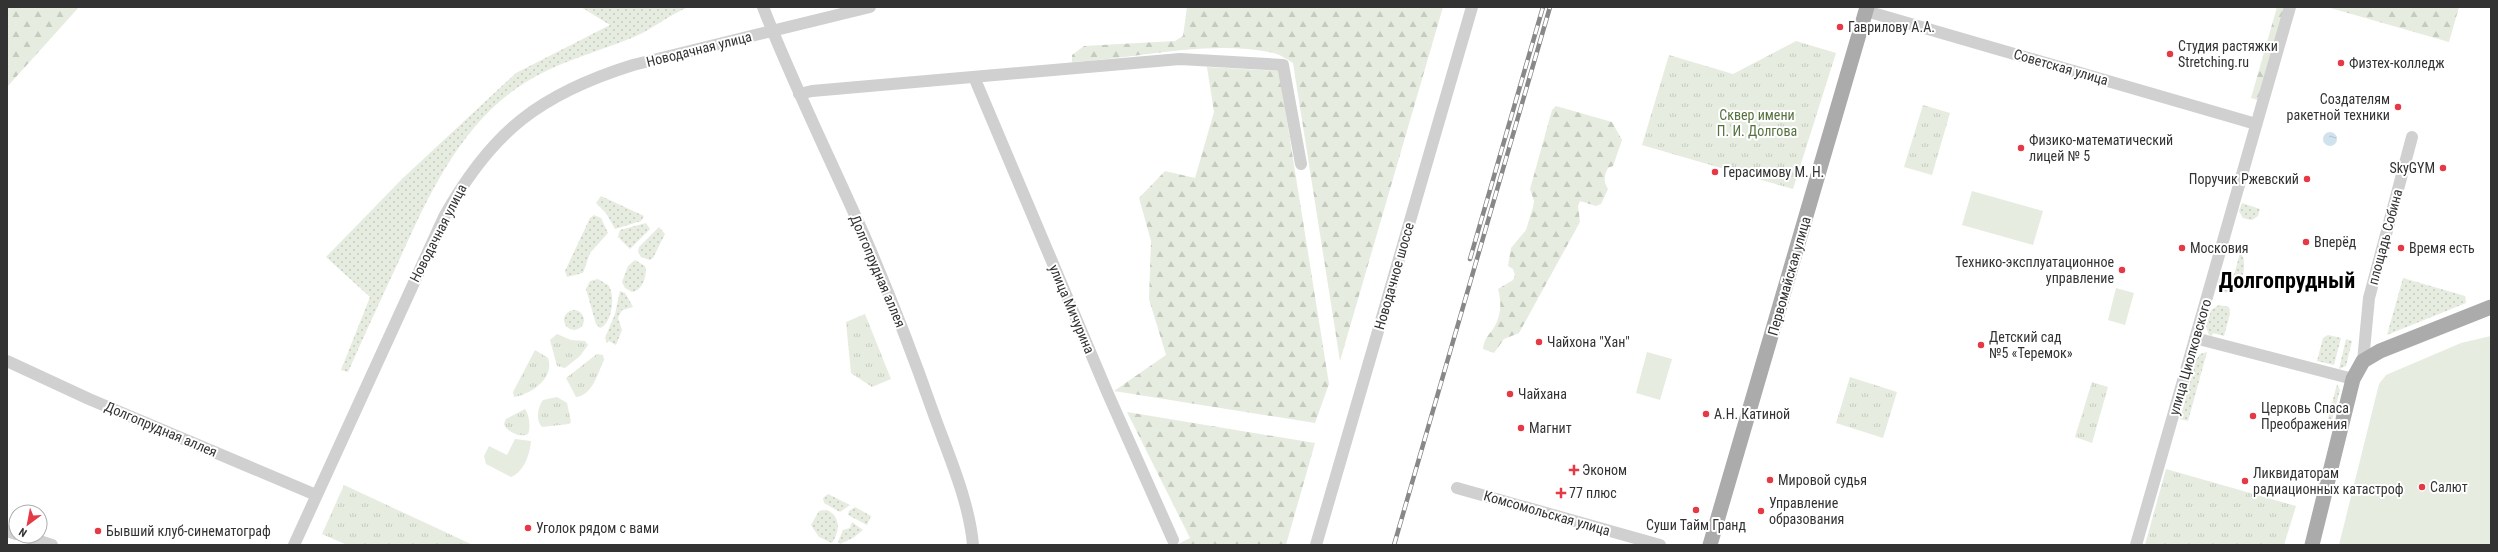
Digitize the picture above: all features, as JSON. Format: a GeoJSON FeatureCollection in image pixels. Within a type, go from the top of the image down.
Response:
{"type":"FeatureCollection","features":[{"type":"Feature","properties":{"kind":"main road","name":"Первомайская улица"},"geometry":{"type":"LineString","coordinates":[[1710,545],[1867,9]]}},
{"type":"Feature","properties":{"kind":"main road"},"geometry":{"type":"LineString","coordinates":[[2312,545],[2352,379],[2363,361],[2380,351],[2491,307]]}},
{"type":"Feature","properties":{"kind":"street","name":"Долгопрудная аллея"},"geometry":{"type":"LineString","coordinates":[[763,7],[799,94],[867,243],[907,343],[952,464],[969,519],[973,544]]}},
{"type":"Feature","properties":{"kind":"street","name":"Новодачная улица"},"geometry":{"type":"LineString","coordinates":[[294,545],[440,223],[474,167],[494,143],[517,122],[542,103],[599,76],[633,65],[870,7]]}},
{"type":"Feature","properties":{"kind":"street","name":"Новодачное шоссе"},"geometry":{"type":"LineString","coordinates":[[1316,545],[1472,7]]}},
{"type":"Feature","properties":{"kind":"street","name":"улица Циолковского"},"geometry":{"type":"LineString","coordinates":[[2136,545],[2290,7]]}},
{"type":"Feature","properties":{"kind":"street","name":"Советская улица"},"geometry":{"type":"LineString","coordinates":[[1867,9],[2256,124]]}},
{"type":"Feature","properties":{"kind":"street"},"geometry":{"type":"LineString","coordinates":[[799,94],[812,91],[1180,59],[1282,65],[1301,164]]}},
{"type":"Feature","properties":{"kind":"street","name":"улица Мичурина"},"geometry":{"type":"LineString","coordinates":[[974,77],[1108,394],[1173,540]]}},
{"type":"Feature","properties":{"kind":"street","name":"площадь Собина"},"geometry":{"type":"LineString","coordinates":[[2363,361],[2369,298],[2412,137]]}},
{"type":"Feature","properties":{"kind":"street"},"geometry":{"type":"LineString","coordinates":[[2195,338],[2352,379]]}},
{"type":"Feature","properties":{"kind":"street","name":"Долгопрудная аллея"},"geometry":{"type":"LineString","coordinates":[[7,361],[89,399],[316,495]]}},
{"type":"Feature","properties":{"kind":"street","name":"Комсомольская улица"},"geometry":{"type":"LineString","coordinates":[[1457,488],[1660,545]]}},
{"type":"Feature","properties":{"kind":"green space"},"geometry":{"type":"Polygon","coordinates":[[[7,7],[79,7],[7,87],[7,7]]]}},
{"type":"Feature","properties":{"kind":"green space"},"geometry":{"type":"Polygon","coordinates":[[[581,7],[688,7],[637,36],[563,63],[538,75],[503,99],[483,118],[448,163],[408,240],[348,372],[341,370],[370,297],[326,257],[403,178],[516,73],[610,25],[581,7]]]}},
{"type":"Feature","properties":{"kind":"green space"},"geometry":{"type":"Polygon","coordinates":[[[1187,7],[1443,7],[1340,361],[1293,63],[1274,53],[1249,49],[1224,48],[1173,51],[1072,62],[1072,55],[1084,46],[1175,41],[1183,36],[1187,7]]]}},
{"type":"Feature","properties":{"kind":"green space"},"geometry":{"type":"Polygon","coordinates":[[[2277,7],[2285,7],[2258,100],[2251,98],[2277,7]]]}},
{"type":"Feature","properties":{"kind":"green space"},"geometry":{"type":"Polygon","coordinates":[[[2327,7],[2459,7],[2449,42],[2327,7]]]}},
{"type":"Feature","properties":{"kind":"green space","name":"Сквер имени П. И. Долгова"},"geometry":{"type":"Polygon","coordinates":[[[1796,41],[1836,53],[1793,189],[1642,145],[1669,55],[1733,74],[1796,41]]]}},
{"type":"Feature","properties":{"kind":"green space"},"geometry":{"type":"Polygon","coordinates":[[[1207,67],[1279,71],[1329,384],[1315,423],[1114,391],[1166,355],[1149,299],[1151,241],[1139,198],[1165,171],[1195,178],[1214,112],[1207,67]]]}},
{"type":"Feature","properties":{"kind":"green space"},"geometry":{"type":"Polygon","coordinates":[[[1923,105],[1950,113],[1932,175],[1904,167],[1923,105]]]}},
{"type":"Feature","properties":{"kind":"green space"},"geometry":{"type":"Polygon","coordinates":[[[1556,106],[1612,122],[1622,140],[1613,166],[1608,168],[1606,174],[1605,181],[1608,189],[1601,204],[1596,206],[1580,201],[1578,206],[1580,222],[1519,333],[1504,339],[1494,353],[1483,349],[1484,343],[1498,320],[1500,299],[1498,289],[1513,280],[1515,275],[1513,269],[1508,266],[1511,248],[1526,230],[1534,201],[1530,189],[1552,110],[1556,106]]]}},
{"type":"Feature","properties":{"kind":"green space"},"geometry":{"type":"Polygon","coordinates":[[[1972,191],[2043,211],[2033,245],[1962,225],[1972,191]]]}},
{"type":"Feature","properties":{"kind":"green space"},"geometry":{"type":"Polygon","coordinates":[[[601,196],[644,216],[641,221],[615,229],[606,213],[596,203],[601,196]]]}},
{"type":"Feature","properties":{"kind":"green space"},"geometry":{"type":"Polygon","coordinates":[[[2242,203],[2260,209],[2258,216],[2252,220],[2243,218],[2239,211],[2242,203]]]}},
{"type":"Feature","properties":{"kind":"green space"},"geometry":{"type":"Polygon","coordinates":[[[594,215],[601,218],[608,233],[590,253],[583,273],[567,277],[565,271],[590,218],[594,215]]]}},
{"type":"Feature","properties":{"kind":"green space"},"geometry":{"type":"Polygon","coordinates":[[[646,223],[650,229],[630,249],[618,237],[620,230],[646,223]]]}},
{"type":"Feature","properties":{"kind":"green space"},"geometry":{"type":"Polygon","coordinates":[[[659,227],[665,234],[653,258],[650,260],[641,257],[638,252],[639,247],[659,227]]]}},
{"type":"Feature","properties":{"kind":"green space"},"geometry":{"type":"Polygon","coordinates":[[[2240,253],[2243,257],[2244,267],[2239,286],[2232,293],[2224,292],[2218,288],[2219,279],[2224,274],[2234,275],[2240,253]]]}},
{"type":"Feature","properties":{"kind":"green space"},"geometry":{"type":"Polygon","coordinates":[[[635,260],[645,266],[646,274],[639,289],[632,292],[625,288],[622,282],[628,266],[635,260]]]}},
{"type":"Feature","properties":{"kind":"green space"},"geometry":{"type":"Polygon","coordinates":[[[2403,278],[2465,296],[2466,303],[2387,335],[2403,278]]]}},
{"type":"Feature","properties":{"kind":"green space"},"geometry":{"type":"Polygon","coordinates":[[[598,279],[608,285],[612,295],[612,308],[610,315],[604,325],[600,328],[596,324],[586,289],[590,281],[598,279]]]}},
{"type":"Feature","properties":{"kind":"green space"},"geometry":{"type":"Polygon","coordinates":[[[2116,288],[2134,293],[2125,325],[2108,320],[2116,288]]]}},
{"type":"Feature","properties":{"kind":"green space"},"geometry":{"type":"Polygon","coordinates":[[[620,291],[625,293],[633,307],[622,310],[618,318],[622,330],[616,345],[609,341],[607,343],[605,338],[615,314],[620,291]]]}},
{"type":"Feature","properties":{"kind":"green space"},"geometry":{"type":"Polygon","coordinates":[[[2219,305],[2229,307],[2230,314],[2224,336],[2213,333],[2212,336],[2209,335],[2206,327],[2211,310],[2219,305]]]}},
{"type":"Feature","properties":{"kind":"green space"},"geometry":{"type":"Polygon","coordinates":[[[570,310],[578,310],[584,316],[584,324],[578,330],[570,330],[564,324],[564,316],[570,310]]]}},
{"type":"Feature","properties":{"kind":"green space"},"geometry":{"type":"Polygon","coordinates":[[[865,314],[891,379],[872,387],[851,373],[846,322],[865,314]]]}},
{"type":"Feature","properties":{"kind":"green space"},"geometry":{"type":"Polygon","coordinates":[[[557,334],[571,340],[585,341],[588,345],[580,356],[565,368],[557,366],[550,340],[557,334]]]}},
{"type":"Feature","properties":{"kind":"green space"},"geometry":{"type":"Polygon","coordinates":[[[2328,335],[2341,338],[2334,365],[2317,361],[2323,338],[2328,335]]]}},
{"type":"Feature","properties":{"kind":"green space","name":"Салют"},"geometry":{"type":"Polygon","coordinates":[[[2491,336],[2491,545],[2339,545],[2379,384],[2386,375],[2461,343],[2491,336]]]}},
{"type":"Feature","properties":{"kind":"green space"},"geometry":{"type":"Polygon","coordinates":[[[2346,339],[2352,341],[2346,366],[2339,369],[2346,339]]]}},
{"type":"Feature","properties":{"kind":"green space"},"geometry":{"type":"Polygon","coordinates":[[[535,350],[548,358],[548,372],[545,378],[534,389],[514,397],[513,392],[535,350]]]}},
{"type":"Feature","properties":{"kind":"green space"},"geometry":{"type":"Polygon","coordinates":[[[1647,352],[1672,359],[1660,400],[1636,393],[1647,352]]]}},
{"type":"Feature","properties":{"kind":"green space"},"geometry":{"type":"Polygon","coordinates":[[[2207,352],[2188,421],[2180,419],[2196,360],[2200,354],[2207,352]]]}},
{"type":"Feature","properties":{"kind":"green space"},"geometry":{"type":"Polygon","coordinates":[[[597,354],[603,355],[604,360],[597,377],[587,392],[576,397],[566,378],[597,354]]]}},
{"type":"Feature","properties":{"kind":"green space"},"geometry":{"type":"Polygon","coordinates":[[[1850,377],[1897,392],[1883,438],[1836,423],[1850,377]]]}},
{"type":"Feature","properties":{"kind":"green space"},"geometry":{"type":"Polygon","coordinates":[[[2092,382],[2108,387],[2092,443],[2075,437],[2092,382]]]}},
{"type":"Feature","properties":{"kind":"green space"},"geometry":{"type":"Polygon","coordinates":[[[2337,384],[2340,390],[2330,427],[2326,426],[2337,384]]]}},
{"type":"Feature","properties":{"kind":"green space"},"geometry":{"type":"Polygon","coordinates":[[[557,397],[567,403],[571,422],[569,424],[542,427],[538,420],[541,403],[543,400],[557,397]]]}},
{"type":"Feature","properties":{"kind":"green space"},"geometry":{"type":"Polygon","coordinates":[[[525,409],[528,414],[529,421],[528,434],[514,434],[508,430],[504,424],[506,419],[525,409]]]}},
{"type":"Feature","properties":{"kind":"green space"},"geometry":{"type":"Polygon","coordinates":[[[1127,412],[1315,443],[1286,545],[1176,545],[1190,538],[1127,412]]]}},
{"type":"Feature","properties":{"kind":"green space"},"geometry":{"type":"Polygon","coordinates":[[[515,439],[531,441],[526,462],[516,475],[511,477],[486,464],[484,456],[489,446],[507,455],[515,439]]]}},
{"type":"Feature","properties":{"kind":"green space"},"geometry":{"type":"Polygon","coordinates":[[[2166,469],[2296,506],[2284,545],[2145,545],[2166,469]]]}},
{"type":"Feature","properties":{"kind":"green space"},"geometry":{"type":"Polygon","coordinates":[[[344,485],[473,545],[347,545],[322,534],[344,485]]]}},
{"type":"Feature","properties":{"kind":"green space"},"geometry":{"type":"Polygon","coordinates":[[[828,494],[850,505],[840,512],[824,503],[823,498],[828,494]]]}},
{"type":"Feature","properties":{"kind":"green space"},"geometry":{"type":"Polygon","coordinates":[[[855,507],[871,516],[867,525],[848,515],[849,511],[855,507]]]}},
{"type":"Feature","properties":{"kind":"green space"},"geometry":{"type":"Polygon","coordinates":[[[827,510],[835,516],[838,525],[837,534],[832,543],[819,537],[811,525],[819,511],[827,510]]]}},
{"type":"Feature","properties":{"kind":"green space"},"geometry":{"type":"Polygon","coordinates":[[[852,522],[863,530],[853,538],[840,544],[838,542],[843,530],[850,528],[852,522]]]}},
{"type":"Feature","properties":{"kind":"water"},"geometry":{"type":"Polygon","coordinates":[[[2327,132],[2333,132],[2337,136],[2337,142],[2333,146],[2327,146],[2323,142],[2323,136],[2327,132]]]}},
{"type":"Feature","properties":{"kind":"railway"},"geometry":{"type":"LineString","coordinates":[[1470,259],[1543,7]]}},
{"type":"Feature","properties":{"kind":"railway"},"geometry":{"type":"LineString","coordinates":[[1394,545],[1550,7]]}},
{"type":"Feature","properties":{"kind":"place","name":"Гаврилову А.А."},"geometry":{"type":"Point","coordinates":[1840,27]}},
{"type":"Feature","properties":{"kind":"place","name":"Студия растяжки Stretching.ru"},"geometry":{"type":"Point","coordinates":[2170,54]}},
{"type":"Feature","properties":{"kind":"place","name":"Физтех-колледж"},"geometry":{"type":"Point","coordinates":[2341,63]}},
{"type":"Feature","properties":{"kind":"place","name":"Создателям ракетной техники"},"geometry":{"type":"Point","coordinates":[2398,107]}},
{"type":"Feature","properties":{"kind":"place","name":"Физико-математический лицей № 5"},"geometry":{"type":"Point","coordinates":[2021,148]}},
{"type":"Feature","properties":{"kind":"place","name":"SkyGYM"},"geometry":{"type":"Point","coordinates":[2443,168]}},
{"type":"Feature","properties":{"kind":"place","name":"Герасимову М. Н."},"geometry":{"type":"Point","coordinates":[1715,172]}},
{"type":"Feature","properties":{"kind":"place","name":"Поручик Ржевский"},"geometry":{"type":"Point","coordinates":[2307,179]}},
{"type":"Feature","properties":{"kind":"place","name":"Вперёд"},"geometry":{"type":"Point","coordinates":[2306,242]}},
{"type":"Feature","properties":{"kind":"place","name":"Московия"},"geometry":{"type":"Point","coordinates":[2182,248]}},
{"type":"Feature","properties":{"kind":"place","name":"Время есть"},"geometry":{"type":"Point","coordinates":[2401,248]}},
{"type":"Feature","properties":{"kind":"place","name":"Технико-эксплуатационное управление"},"geometry":{"type":"Point","coordinates":[2122,270]}},
{"type":"Feature","properties":{"kind":"place","name":"Чайхона \"Хан\""},"geometry":{"type":"Point","coordinates":[1539,342]}},
{"type":"Feature","properties":{"kind":"place","name":"Детский сад №5 «Теремок»"},"geometry":{"type":"Point","coordinates":[1981,345]}},
{"type":"Feature","properties":{"kind":"place","name":"Чайхана"},"geometry":{"type":"Point","coordinates":[1510,394]}},
{"type":"Feature","properties":{"kind":"place","name":"А.Н. Катиной"},"geometry":{"type":"Point","coordinates":[1706,414]}},
{"type":"Feature","properties":{"kind":"place","name":"Церковь Спаса Преображения"},"geometry":{"type":"Point","coordinates":[2253,416]}},
{"type":"Feature","properties":{"kind":"place","name":"Магнит"},"geometry":{"type":"Point","coordinates":[1521,428]}},
{"type":"Feature","properties":{"kind":"place","name":"Эконом"},"geometry":{"type":"Point","coordinates":[1574,470]}},
{"type":"Feature","properties":{"kind":"place","name":"Мировой судья"},"geometry":{"type":"Point","coordinates":[1770,480]}},
{"type":"Feature","properties":{"kind":"place","name":"Ликвидаторам радиационных катастроф"},"geometry":{"type":"Point","coordinates":[2245,481]}},
{"type":"Feature","properties":{"kind":"place","name":"Салют"},"geometry":{"type":"Point","coordinates":[2422,487]}},
{"type":"Feature","properties":{"kind":"place","name":"77 плюс"},"geometry":{"type":"Point","coordinates":[1561,493]}},
{"type":"Feature","properties":{"kind":"place","name":"Суши Тайм Гранд"},"geometry":{"type":"Point","coordinates":[1696,510]}},
{"type":"Feature","properties":{"kind":"place","name":"Управление образования"},"geometry":{"type":"Point","coordinates":[1761,511]}},
{"type":"Feature","properties":{"kind":"place","name":"Уголок рядом с вами"},"geometry":{"type":"Point","coordinates":[528,528]}},
{"type":"Feature","properties":{"kind":"place","name":"Бывший клуб-синематограф"},"geometry":{"type":"Point","coordinates":[98,531]}},
{"type":"Feature","properties":{"kind":"district","name":"Долгопрудный"},"geometry":{"type":"Point","coordinates":[2287,280]}}]}
